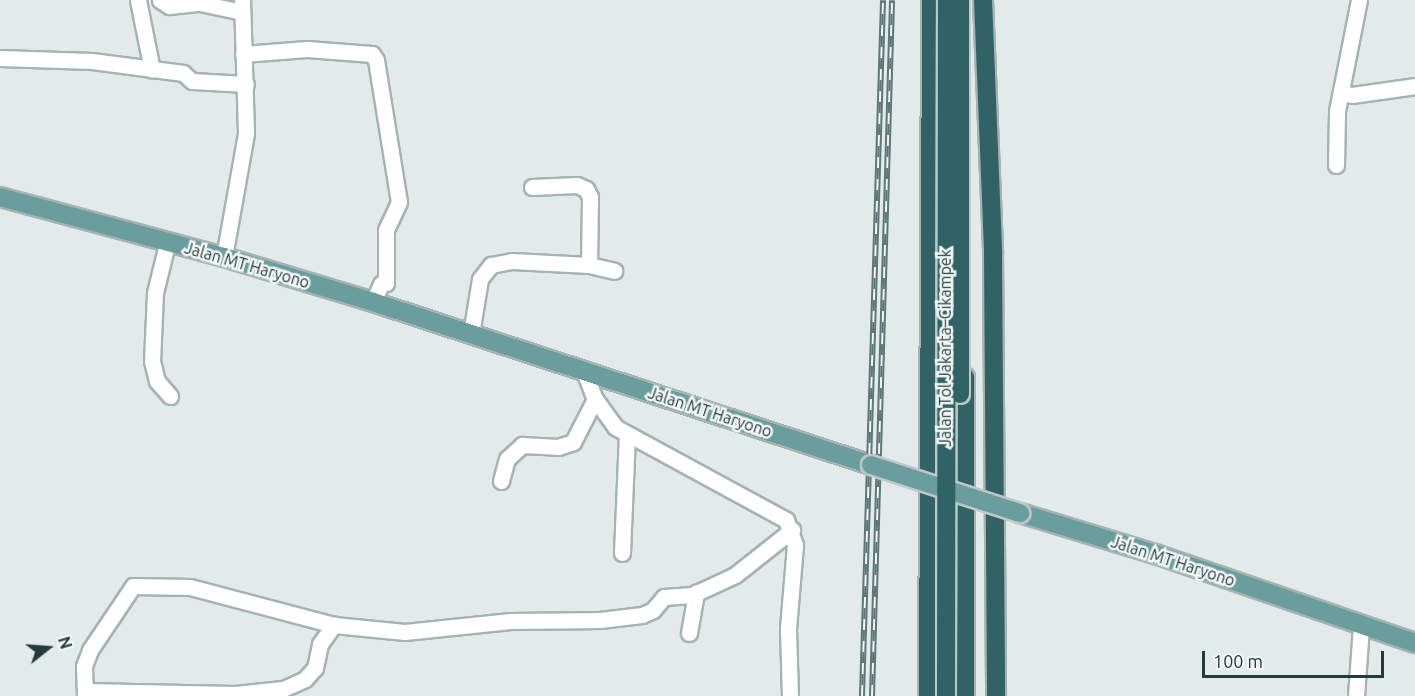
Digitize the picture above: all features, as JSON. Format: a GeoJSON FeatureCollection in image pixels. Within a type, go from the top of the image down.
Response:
{"type":"FeatureCollection","features":[{"type":"Feature","properties":{"kind":"highway","name":"Jalan Tol Jakarta–Cikampek"},"geometry":{"type":"LineString","coordinates":[[928,696],[932,0]]}},
{"type":"Feature","properties":{"kind":"highway"},"geometry":{"type":"LineString","coordinates":[[946,696],[947,0]]}},
{"type":"Feature","properties":{"kind":"highway","name":"Jalan Tol Jakarta–Cikampek"},"geometry":{"type":"LineString","coordinates":[[961,0],[965,696]]}},
{"type":"Feature","properties":{"kind":"highway"},"geometry":{"type":"LineString","coordinates":[[958,696],[961,0]]}},
{"type":"Feature","properties":{"kind":"highway"},"geometry":{"type":"LineString","coordinates":[[983,0],[993,254],[996,696]]}},
{"type":"Feature","properties":{"kind":"main road","name":"Jalan MT Haryono"},"geometry":{"type":"LineString","coordinates":[[0,197],[224,257],[373,302],[871,465],[1155,554],[1415,644]]}},
{"type":"Feature","properties":{"kind":"street"},"geometry":{"type":"LineString","coordinates":[[138,0],[152,70]]}},
{"type":"Feature","properties":{"kind":"street"},"geometry":{"type":"LineString","coordinates":[[160,0],[169,6],[200,3],[242,6],[246,133],[224,257]]}},
{"type":"Feature","properties":{"kind":"street"},"geometry":{"type":"LineString","coordinates":[[1336,165],[1337,111],[1359,0]]}},
{"type":"Feature","properties":{"kind":"street"},"geometry":{"type":"LineString","coordinates":[[243,54],[307,49],[372,54],[376,60],[399,202],[386,230],[386,283],[381,284],[373,302]]}},
{"type":"Feature","properties":{"kind":"street"},"geometry":{"type":"LineString","coordinates":[[0,58],[92,61],[183,73],[192,81],[246,84]]}},
{"type":"Feature","properties":{"kind":"street"},"geometry":{"type":"LineString","coordinates":[[1342,93],[1352,95],[1415,86]]}},
{"type":"Feature","properties":{"kind":"street"},"geometry":{"type":"LineString","coordinates":[[532,187],[577,185],[586,189],[590,197],[589,265]]}},
{"type":"Feature","properties":{"kind":"street"},"geometry":{"type":"LineString","coordinates":[[167,243],[155,293],[152,361],[157,381],[170,396]]}},
{"type":"Feature","properties":{"kind":"street"},"geometry":{"type":"LineString","coordinates":[[471,334],[480,279],[491,265],[512,261],[589,265],[614,271]]}},
{"type":"Feature","properties":{"kind":"street"},"geometry":{"type":"LineString","coordinates":[[584,371],[605,417],[627,435],[775,511],[792,530],[795,545],[788,629],[790,696]]}},
{"type":"Feature","properties":{"kind":"street"},"geometry":{"type":"LineString","coordinates":[[501,481],[507,459],[516,448],[522,445],[567,446],[573,442],[595,399]]}},
{"type":"Feature","properties":{"kind":"street"},"geometry":{"type":"LineString","coordinates":[[622,553],[627,435]]}},
{"type":"Feature","properties":{"kind":"street"},"geometry":{"type":"LineString","coordinates":[[334,625],[320,644],[315,668],[304,679],[283,689],[235,694],[85,694],[84,666],[90,650],[133,586],[190,587],[334,625],[405,632],[510,621],[600,620],[649,613],[664,597],[696,593],[735,574],[792,530]]}},
{"type":"Feature","properties":{"kind":"street"},"geometry":{"type":"LineString","coordinates":[[688,633],[696,593]]}},
{"type":"Feature","properties":{"kind":"street"},"geometry":{"type":"LineString","coordinates":[[1356,696],[1361,626]]}},
{"type":"Feature","properties":{"kind":"railway"},"geometry":{"type":"LineString","coordinates":[[862,696],[883,0]]}},
{"type":"Feature","properties":{"kind":"railway"},"geometry":{"type":"LineString","coordinates":[[872,696],[892,0]]}}]}
